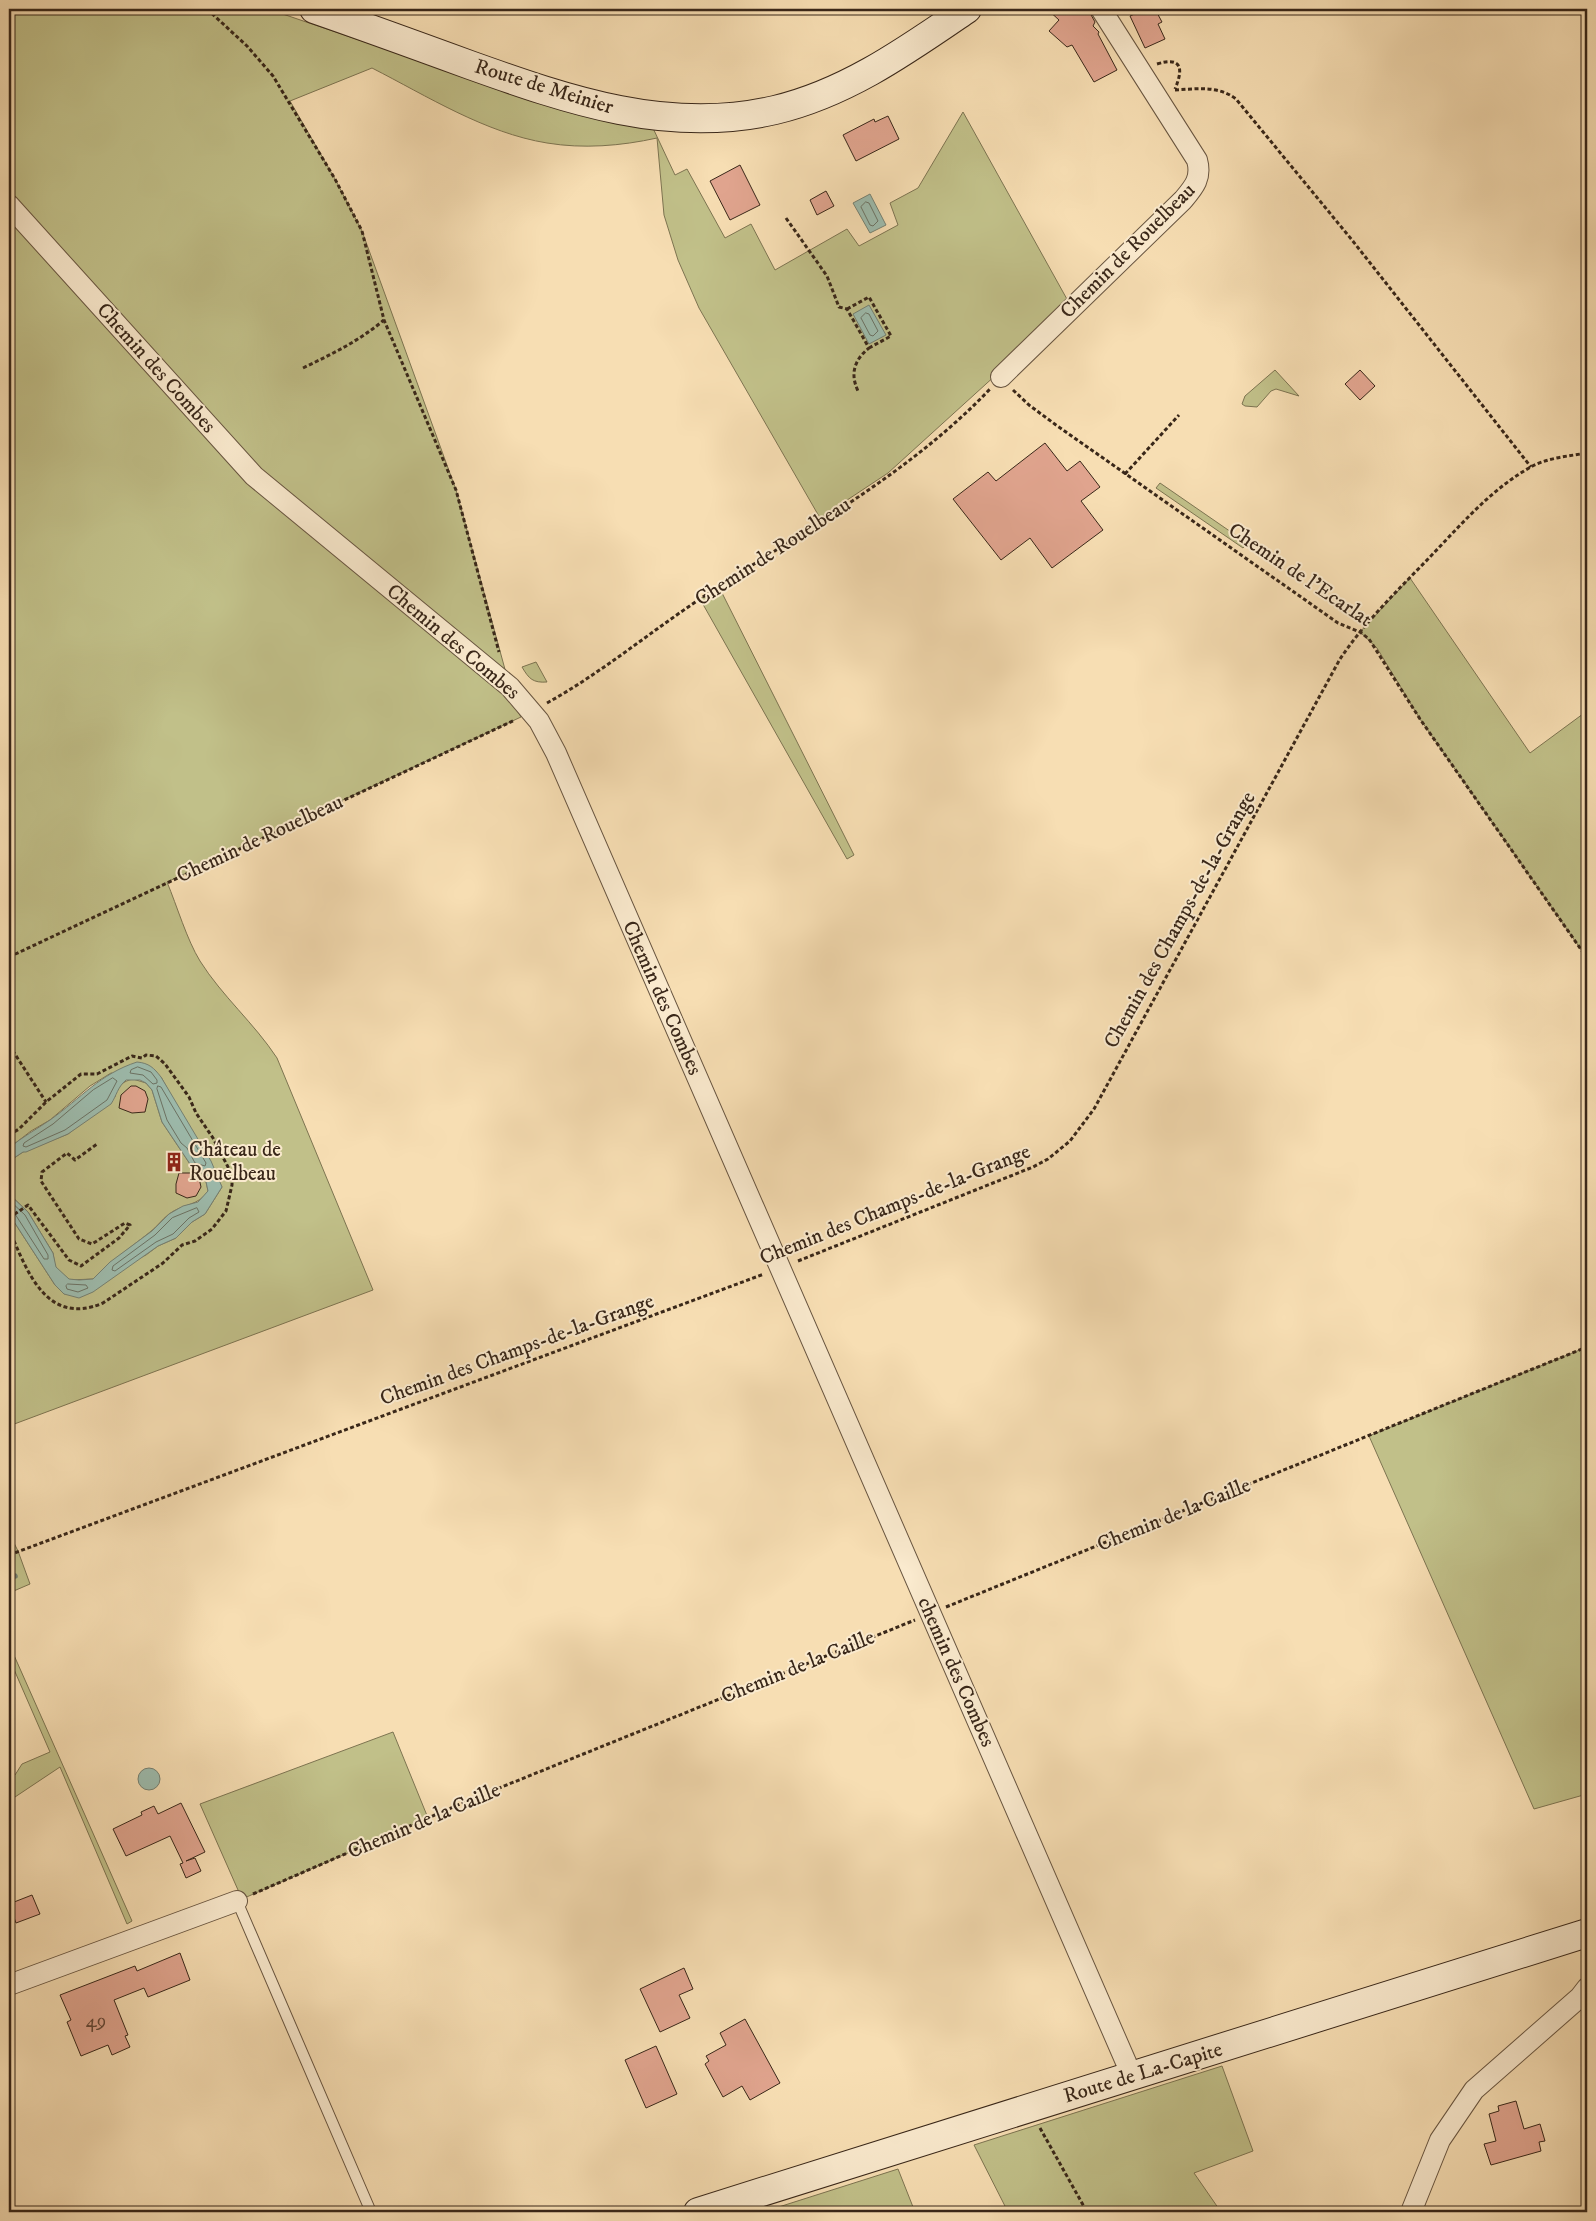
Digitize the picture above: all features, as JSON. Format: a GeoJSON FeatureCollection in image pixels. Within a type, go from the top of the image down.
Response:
{"type":"FeatureCollection","features":[{"type":"Feature","properties":{"kind":"street","name":"Route de Meinier"},"geometry":{"type":"LineString","coordinates":[[314,9],[587,104],[656,116],[700,119],[721,118],[775,110],[840,87],[881,67],[967,9]]}},
{"type":"Feature","properties":{"kind":"street","name":"Chemin de Rouelbeau"},"geometry":{"type":"LineString","coordinates":[[1001,378],[1183,200],[1197,184],[1200,168],[1197,160],[1101,9]]}},
{"type":"Feature","properties":{"kind":"street","name":"Chemin des Combes"},"geometry":{"type":"LineString","coordinates":[[9,205],[254,476],[488,668],[516,693],[540,721],[780,1268]]}},
{"type":"Feature","properties":{"kind":"street","name":"chemin des Combes"},"geometry":{"type":"LineString","coordinates":[[780,1268],[1132,2076]]}},
{"type":"Feature","properties":{"kind":"street"},"geometry":{"type":"LineString","coordinates":[[9,1985],[236,1901]]}},
{"type":"Feature","properties":{"kind":"street","name":"Route de La-Capite"},"geometry":{"type":"LineString","coordinates":[[698,2212],[1587,1933]]}},
{"type":"Feature","properties":{"kind":"street"},"geometry":{"type":"LineString","coordinates":[[1411,2212],[1440,2140],[1474,2090],[1580,1997],[1587,1988]]}},
{"type":"Feature","properties":{"kind":"lane"},"geometry":{"type":"LineString","coordinates":[[236,1901],[371,2212]]}},
{"type":"Feature","properties":{"kind":"path"},"geometry":{"type":"LineString","coordinates":[[207,9],[247,46],[273,76],[335,179],[362,231],[384,320],[456,490],[499,652],[498,659],[488,668]]}},
{"type":"Feature","properties":{"kind":"path"},"geometry":{"type":"LineString","coordinates":[[1141,72],[1153,65],[1174,61],[1181,69],[1175,90],[1214,89],[1223,91],[1236,99],[1352,240],[1531,467]]}},
{"type":"Feature","properties":{"kind":"path"},"geometry":{"type":"LineString","coordinates":[[786,218],[827,276],[839,308],[847,308],[869,296],[891,336],[869,348],[861,356],[854,368],[854,379],[858,391]]}},
{"type":"Feature","properties":{"kind":"path"},"geometry":{"type":"LineString","coordinates":[[847,308],[869,348]]}},
{"type":"Feature","properties":{"kind":"path"},"geometry":{"type":"LineString","coordinates":[[302,368],[345,348],[365,336],[384,320]]}},
{"type":"Feature","properties":{"kind":"path","name":"Chemin de l'Ecarlat"},"geometry":{"type":"LineString","coordinates":[[1001,378],[1029,405],[1126,474],[1338,623],[1360,632],[1376,648],[1426,726],[1587,958]]}},
{"type":"Feature","properties":{"kind":"path","name":"Chemin de Rouelbeau"},"geometry":{"type":"LineString","coordinates":[[552,700],[704,596],[862,496],[921,451],[986,393]]}},
{"type":"Feature","properties":{"kind":"path"},"geometry":{"type":"LineString","coordinates":[[1126,474],[1180,415]]}},
{"type":"Feature","properties":{"kind":"path","name":"Chemin des Champs-de-la-Grange"},"geometry":{"type":"LineString","coordinates":[[9,1555],[780,1268],[1011,1177],[1048,1159],[1070,1141],[1094,1109],[1340,659],[1360,632],[1480,505],[1507,482],[1531,467],[1563,457],[1587,453]]}},
{"type":"Feature","properties":{"kind":"path","name":"Chemin de Rouelbeau"},"geometry":{"type":"LineString","coordinates":[[9,958],[511,722]]}},
{"type":"Feature","properties":{"kind":"path"},"geometry":{"type":"LineString","coordinates":[[9,1045],[46,1101]]}},
{"type":"Feature","properties":{"kind":"path"},"geometry":{"type":"LineString","coordinates":[[9,1135],[19,1129],[46,1101],[81,1074],[97,1074],[132,1056],[142,1058],[146,1055],[156,1056],[165,1064],[189,1097],[196,1113],[213,1138],[232,1176],[226,1212],[205,1235],[195,1241],[182,1245],[163,1263],[103,1303],[92,1308],[77,1310],[54,1304],[46,1298],[22,1261],[9,1229]]}},
{"type":"Feature","properties":{"kind":"path"},"geometry":{"type":"LineString","coordinates":[[9,1218],[28,1205],[69,1260],[81,1266],[119,1238],[130,1225],[125,1223],[92,1244],[79,1239],[41,1181],[42,1172],[67,1153],[75,1160],[97,1144]]}},
{"type":"Feature","properties":{"kind":"path","name":"Chemin de la Caille"},"geometry":{"type":"LineString","coordinates":[[236,1901],[468,1801],[1587,1347]]}},
{"type":"Feature","properties":{"kind":"path"},"geometry":{"type":"LineString","coordinates":[[1029,2108],[1087,2212]]}},
{"type":"Feature","properties":{"kind":"shaded area"},"geometry":{"type":"Polygon","coordinates":[[[9,9],[268,9],[371,44],[652,126],[675,175],[687,169],[725,238],[751,224],[775,270],[847,229],[859,246],[898,225],[890,203],[918,188],[963,112],[1068,301],[997,374],[888,473],[820,518],[699,308],[678,260],[664,215],[657,138],[616,145],[574,146],[524,138],[501,131],[457,112],[372,68],[290,101],[335,179],[362,231],[456,490],[506,673],[263,477],[9,194],[9,9]]]}},
{"type":"Feature","properties":{"kind":"shaded area"},"geometry":{"type":"Polygon","coordinates":[[[9,217],[254,484],[509,696],[521,717],[167,882],[186,933],[200,961],[277,1058],[373,1290],[9,1426],[9,1214],[55,1285],[64,1294],[146,1255],[158,1246],[176,1238],[192,1222],[205,1214],[222,1187],[161,1077],[111,1073],[90,1086],[50,1120],[31,1131],[9,1148],[9,217]]]}},
{"type":"Feature","properties":{"kind":"shaded area"},"geometry":{"type":"Polygon","coordinates":[[[1275,370],[1299,396],[1276,389],[1271,391],[1257,407],[1242,404],[1245,396],[1275,370]]]}},
{"type":"Feature","properties":{"kind":"shaded area"},"geometry":{"type":"Polygon","coordinates":[[[1160,483],[1247,543],[1243,548],[1156,488],[1160,483]]]}},
{"type":"Feature","properties":{"kind":"shaded area"},"geometry":{"type":"Polygon","coordinates":[[[1410,578],[1530,753],[1587,711],[1587,958],[1420,719],[1377,648],[1360,632],[1410,578]]]}},
{"type":"Feature","properties":{"kind":"shaded area"},"geometry":{"type":"Polygon","coordinates":[[[719,587],[854,855],[847,859],[700,599],[719,587]]]}},
{"type":"Feature","properties":{"kind":"shaded area"},"geometry":{"type":"Polygon","coordinates":[[[536,662],[547,682],[538,682],[532,679],[522,667],[536,662]]]}},
{"type":"Feature","properties":{"kind":"shaded area"},"geometry":{"type":"Polygon","coordinates":[[[133,1079],[146,1083],[152,1090],[162,1122],[192,1167],[200,1171],[205,1177],[208,1191],[200,1200],[169,1214],[153,1230],[93,1279],[69,1280],[55,1267],[53,1253],[28,1212],[9,1194],[9,1165],[11,1160],[23,1152],[68,1134],[115,1097],[121,1085],[133,1079]]]}},
{"type":"Feature","properties":{"kind":"shaded area"},"geometry":{"type":"Polygon","coordinates":[[[1587,1347],[1587,1794],[1534,1809],[1369,1436],[1587,1347]]]}},
{"type":"Feature","properties":{"kind":"shaded area"},"geometry":{"type":"Polygon","coordinates":[[[9,1533],[30,1584],[9,1593],[9,1533]]]}},
{"type":"Feature","properties":{"kind":"shaded area"},"geometry":{"type":"Polygon","coordinates":[[[9,1644],[132,1921],[127,1924],[60,1767],[9,1801],[9,1779],[15,1775],[22,1764],[50,1752],[9,1658],[9,1644]]]}},
{"type":"Feature","properties":{"kind":"shaded area"},"geometry":{"type":"Polygon","coordinates":[[[393,1732],[428,1818],[242,1899],[200,1804],[393,1732]]]}},
{"type":"Feature","properties":{"kind":"shaded area"},"geometry":{"type":"Polygon","coordinates":[[[1222,2066],[1253,2151],[1194,2173],[1221,2212],[1008,2212],[974,2145],[1222,2066]]]}},
{"type":"Feature","properties":{"kind":"shaded area"},"geometry":{"type":"Polygon","coordinates":[[[898,2169],[915,2212],[763,2212],[898,2169]]]}},
{"type":"Feature","properties":{"kind":"water"},"geometry":{"type":"Polygon","coordinates":[[[870,194],[886,225],[870,233],[853,203],[870,194]]]}},
{"type":"Feature","properties":{"kind":"water"},"geometry":{"type":"Polygon","coordinates":[[[869,305],[886,335],[869,344],[853,314],[869,305]]]}},
{"type":"Feature","properties":{"kind":"water"},"geometry":{"type":"Polygon","coordinates":[[[137,1062],[151,1066],[161,1077],[211,1161],[222,1187],[205,1214],[192,1222],[176,1238],[158,1246],[93,1292],[79,1298],[64,1294],[55,1285],[9,1214],[9,1194],[28,1212],[53,1253],[56,1267],[69,1279],[79,1280],[93,1279],[110,1262],[152,1231],[169,1214],[183,1206],[198,1202],[208,1191],[205,1177],[200,1171],[192,1167],[162,1122],[152,1090],[146,1083],[140,1080],[126,1080],[111,1104],[68,1134],[23,1152],[11,1160],[9,1165],[9,1148],[61,1112],[101,1080],[137,1062]]]}},
{"type":"Feature","properties":{"kind":"water"},"geometry":{"type":"Polygon","coordinates":[[[149,1768],[157,1771],[160,1779],[157,1787],[149,1790],[141,1787],[138,1779],[141,1771],[149,1768]]]}},
{"type":"Feature","properties":{"kind":"building"},"geometry":{"type":"Polygon","coordinates":[[[1047,9],[1086,9],[1095,22],[1093,26],[1099,32],[1098,34],[1117,70],[1094,82],[1072,45],[1067,47],[1049,31],[1059,20],[1047,9]]]}},
{"type":"Feature","properties":{"kind":"building"},"geometry":{"type":"Polygon","coordinates":[[[1146,9],[1155,9],[1162,22],[1158,24],[1165,39],[1145,48],[1130,16],[1146,9]]]}},
{"type":"Feature","properties":{"kind":"building"},"geometry":{"type":"Polygon","coordinates":[[[888,116],[899,139],[856,161],[843,135],[874,119],[875,122],[888,116]]]}},
{"type":"Feature","properties":{"kind":"building"},"geometry":{"type":"Polygon","coordinates":[[[740,165],[760,205],[730,220],[710,181],[740,165]]]}},
{"type":"Feature","properties":{"kind":"building"},"geometry":{"type":"Polygon","coordinates":[[[826,191],[834,206],[817,215],[810,200],[826,191]]]}},
{"type":"Feature","properties":{"kind":"building"},"geometry":{"type":"Polygon","coordinates":[[[1360,370],[1375,386],[1360,400],[1345,384],[1360,370]]]}},
{"type":"Feature","properties":{"kind":"building"},"geometry":{"type":"Polygon","coordinates":[[[1045,443],[1067,471],[1080,461],[1100,487],[1081,501],[1103,530],[1052,568],[1030,538],[1001,560],[953,499],[988,472],[996,481],[1045,443]]]}},
{"type":"Feature","properties":{"kind":"building"},"geometry":{"type":"Polygon","coordinates":[[[131,1086],[136,1086],[145,1091],[148,1099],[145,1112],[132,1113],[119,1108],[121,1095],[131,1086]]]}},
{"type":"Feature","properties":{"kind":"building"},"geometry":{"type":"Polygon","coordinates":[[[179,1173],[191,1173],[199,1178],[201,1187],[196,1196],[187,1198],[176,1193],[179,1173]]]}},
{"type":"Feature","properties":{"kind":"building"},"geometry":{"type":"Polygon","coordinates":[[[181,1803],[205,1852],[186,1861],[195,1858],[201,1871],[186,1878],[180,1864],[183,1863],[170,1836],[126,1856],[113,1829],[142,1815],[141,1812],[154,1806],[158,1814],[181,1803]]]}},
{"type":"Feature","properties":{"kind":"building"},"geometry":{"type":"Polygon","coordinates":[[[32,1895],[40,1914],[16,1923],[9,1904],[32,1895]]]}},
{"type":"Feature","properties":{"kind":"building"},"geometry":{"type":"Polygon","coordinates":[[[180,1953],[190,1980],[148,1997],[144,1988],[114,2000],[128,2035],[125,2036],[130,2047],[112,2055],[108,2045],[81,2056],[67,2022],[71,2020],[60,1995],[135,1966],[137,1971],[180,1953]]]}},
{"type":"Feature","properties":{"kind":"building"},"geometry":{"type":"Polygon","coordinates":[[[684,1968],[693,1989],[679,1995],[690,2018],[660,2032],[640,1989],[684,1968]]]}},
{"type":"Feature","properties":{"kind":"building"},"geometry":{"type":"Polygon","coordinates":[[[745,2019],[780,2083],[750,2100],[742,2086],[723,2097],[705,2064],[709,2061],[706,2056],[726,2045],[720,2033],[745,2019]]]}},
{"type":"Feature","properties":{"kind":"building"},"geometry":{"type":"Polygon","coordinates":[[[656,2046],[677,2094],[646,2108],[625,2060],[656,2046]]]}},
{"type":"Feature","properties":{"kind":"building"},"geometry":{"type":"Polygon","coordinates":[[[1516,2101],[1524,2129],[1540,2124],[1545,2141],[1539,2142],[1541,2151],[1491,2165],[1484,2144],[1496,2141],[1489,2114],[1499,2111],[1498,2106],[1516,2101]]]}},
{"type":"Feature","properties":{"kind":"waterway"},"geometry":{"type":"LineString","coordinates":[[9,1578],[15,1576]]}},
{"type":"Feature","properties":{"kind":"place","name":"Château de Rouelbeau"},"geometry":{"type":"Point","coordinates":[174,1162]}}]}
